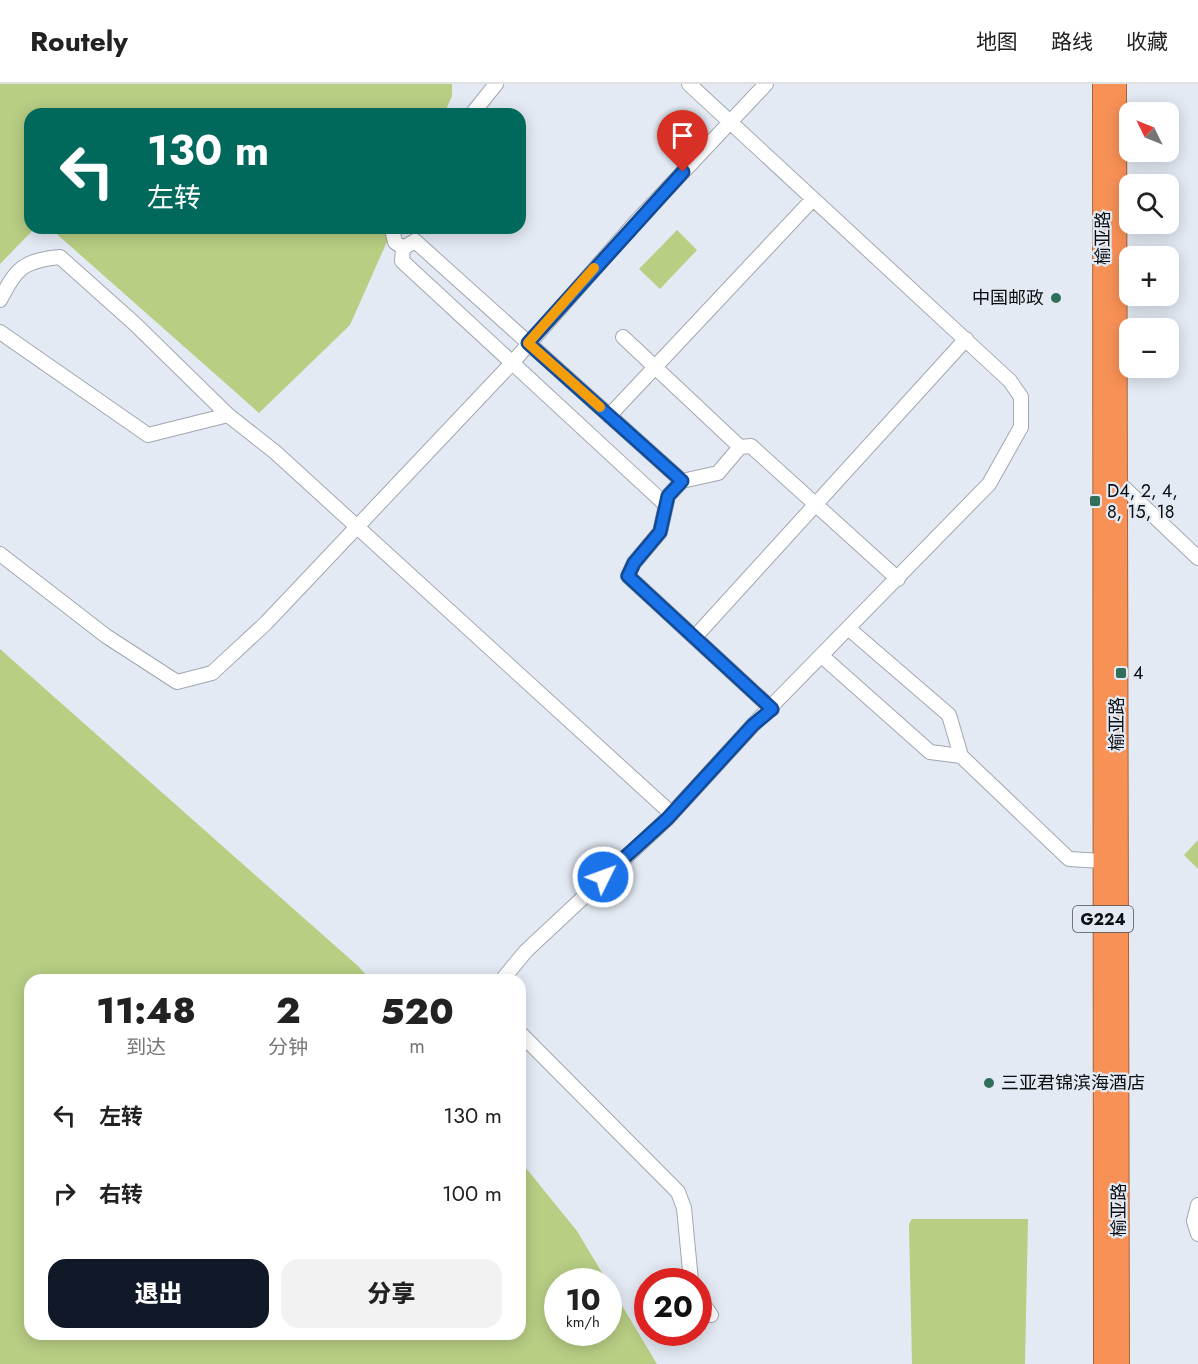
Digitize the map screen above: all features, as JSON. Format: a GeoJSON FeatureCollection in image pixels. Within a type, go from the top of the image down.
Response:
{"type":"FeatureCollection","features":[{"type":"Feature","properties":{"kind":"highway","name":"榆亚路"},"geometry":{"type":"LineString","coordinates":[[1102,84],[1104,1364]]}},
{"type":"Feature","properties":{"kind":"highway","name":"榆亚路"},"geometry":{"type":"LineString","coordinates":[[1116,84],[1119,1364]]}},
{"type":"Feature","properties":{"kind":"lane"},"geometry":{"type":"LineString","coordinates":[[477,108],[496,84]]}},
{"type":"Feature","properties":{"kind":"lane"},"geometry":{"type":"LineString","coordinates":[[507,974],[526,951],[672,814],[753,725],[823,657],[848,628],[989,484],[1021,427],[1021,397],[1010,381],[689,84]]}},
{"type":"Feature","properties":{"kind":"lane"},"geometry":{"type":"LineString","coordinates":[[0,554],[106,636],[177,682],[212,673],[266,623],[512,363],[766,84]]}},
{"type":"Feature","properties":{"kind":"lane"},"geometry":{"type":"LineString","coordinates":[[609,416],[813,199]]}},
{"type":"Feature","properties":{"kind":"lane"},"geometry":{"type":"LineString","coordinates":[[393,234],[395,242],[403,248]]}},
{"type":"Feature","properties":{"kind":"lane"},"geometry":{"type":"LineString","coordinates":[[403,248],[415,241],[682,481]]}},
{"type":"Feature","properties":{"kind":"lane"},"geometry":{"type":"LineString","coordinates":[[403,248],[402,261],[666,505]]}},
{"type":"Feature","properties":{"kind":"lane"},"geometry":{"type":"LineString","coordinates":[[0,300],[14,275],[34,260],[60,257],[135,324],[228,415],[275,452],[672,814]]}},
{"type":"Feature","properties":{"kind":"lane"},"geometry":{"type":"LineString","coordinates":[[0,333],[148,435],[228,415]]}},
{"type":"Feature","properties":{"kind":"lane"},"geometry":{"type":"LineString","coordinates":[[623,337],[740,447]]}},
{"type":"Feature","properties":{"kind":"lane"},"geometry":{"type":"LineString","coordinates":[[695,638],[966,339]]}},
{"type":"Feature","properties":{"kind":"lane"},"geometry":{"type":"LineString","coordinates":[[772,709],[628,576],[634,563],[660,532],[668,496],[682,481],[718,473],[740,447],[751,446],[898,579]]}},
{"type":"Feature","properties":{"kind":"lane"},"geometry":{"type":"LineString","coordinates":[[1117,481],[1198,558]]}},
{"type":"Feature","properties":{"kind":"lane"},"geometry":{"type":"LineString","coordinates":[[848,628],[949,715],[961,756],[1069,859],[1103,861]]}},
{"type":"Feature","properties":{"kind":"lane"},"geometry":{"type":"LineString","coordinates":[[823,657],[930,752],[961,756]]}},
{"type":"Feature","properties":{"kind":"lane"},"geometry":{"type":"LineString","coordinates":[[526,1039],[678,1192],[684,1208],[690,1268]]}},
{"type":"Feature","properties":{"kind":"lane"},"geometry":{"type":"LineString","coordinates":[[1198,1205],[1194,1221],[1198,1234]]}},
{"type":"Feature","properties":{"kind":"green space"},"geometry":{"type":"Polygon","coordinates":[[[0,84],[452,84],[452,96],[447,108],[24,108],[24,234],[29,234],[0,264],[0,84]]]}},
{"type":"Feature","properties":{"kind":"green space"},"geometry":{"type":"Polygon","coordinates":[[[677,230],[697,250],[660,289],[639,269],[677,230]]]}},
{"type":"Feature","properties":{"kind":"green space"},"geometry":{"type":"Polygon","coordinates":[[[57,234],[390,234],[350,325],[259,413],[57,234]]]}},
{"type":"Feature","properties":{"kind":"green space"},"geometry":{"type":"Polygon","coordinates":[[[0,649],[365,974],[24,974],[24,1340],[526,1340],[526,1168],[577,1231],[599,1268],[544,1268],[544,1346],[622,1346],[622,1306],[634,1326],[634,1346],[646,1346],[657,1364],[0,1364],[0,649]]]}},
{"type":"Feature","properties":{"kind":"green space"},"geometry":{"type":"Polygon","coordinates":[[[1198,840],[1198,869],[1184,855],[1198,840]]]}},
{"type":"Feature","properties":{"kind":"green space"},"geometry":{"type":"Polygon","coordinates":[[[912,1219],[1028,1219],[1025,1364],[912,1364],[909,1224],[912,1219]]]}},
{"type":"Feature","properties":{"kind":"slow traffic"},"geometry":{"type":"LineString","coordinates":[[594,268],[528,343],[600,407]]}},
{"type":"Feature","properties":{"kind":"place","name":"中国邮政"},"geometry":{"type":"Point","coordinates":[1056,298]}},
{"type":"Feature","properties":{"kind":"place","name":"D4, 2, 4, 8, 15, 18"},"geometry":{"type":"Point","coordinates":[1095,501]}},
{"type":"Feature","properties":{"kind":"place","name":"4"},"geometry":{"type":"Point","coordinates":[1121,673]}},
{"type":"Feature","properties":{"kind":"place","name":"三亚君锦滨海酒店"},"geometry":{"type":"Point","coordinates":[989,1083]}},
{"type":"Feature","properties":{"kind":"route"},"geometry":{"type":"LineString","coordinates":[[603,877],[667,819],[753,725],[772,709],[628,576],[634,563],[660,532],[668,496],[682,481],[528,343],[683,172]]}}]}
